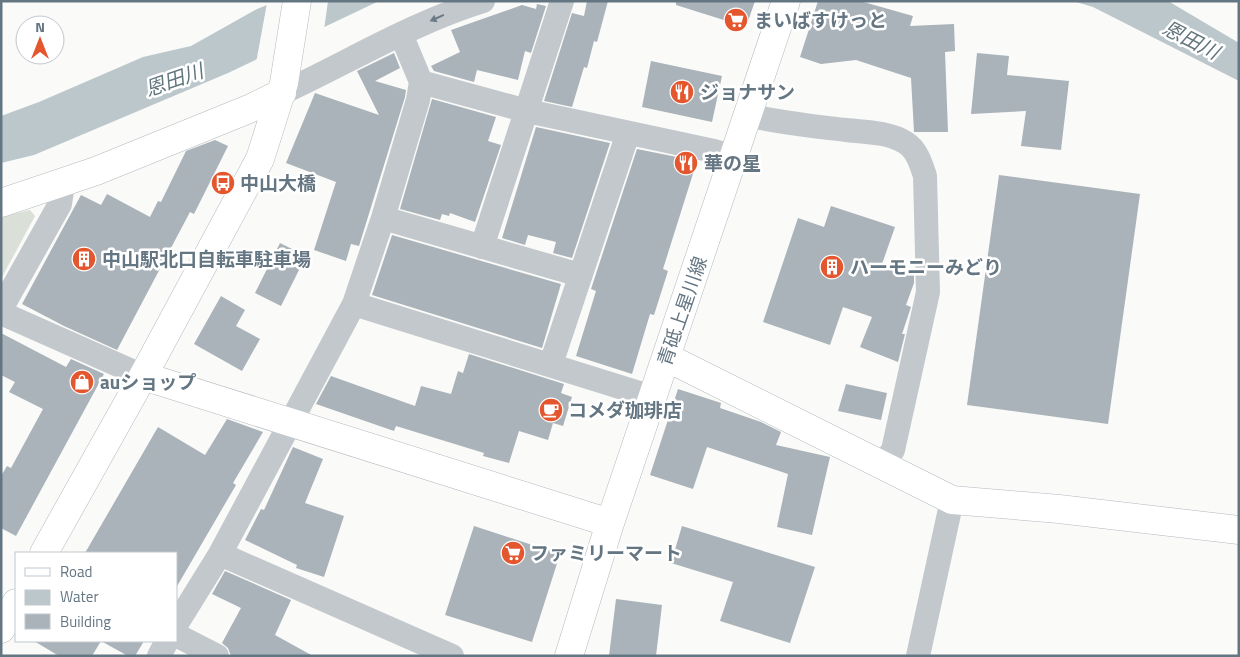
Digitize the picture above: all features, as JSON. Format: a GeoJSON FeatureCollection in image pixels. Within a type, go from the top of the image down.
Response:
{"type":"FeatureCollection","features":[{"type":"Feature","properties":{"kind":"street"},"geometry":{"type":"LineString","coordinates":[[45,552],[143,376],[260,159],[283,88],[297,1]]}},
{"type":"Feature","properties":{"kind":"street"},"geometry":{"type":"LineString","coordinates":[[1,203],[63,184],[249,109],[283,88],[455,10],[482,1]]}},
{"type":"Feature","properties":{"kind":"street"},"geometry":{"type":"LineString","coordinates":[[482,247],[562,1]]}},
{"type":"Feature","properties":{"kind":"street","name":"青砥上星川線"},"geometry":{"type":"LineString","coordinates":[[569,656],[610,523],[786,1]]}},
{"type":"Feature","properties":{"kind":"street"},"geometry":{"type":"LineString","coordinates":[[178,623],[220,554],[354,304],[383,218],[418,100],[420,82],[401,34]]}},
{"type":"Feature","properties":{"kind":"street"},"geometry":{"type":"LineString","coordinates":[[420,82],[527,111],[714,151],[734,157]]}},
{"type":"Feature","properties":{"kind":"street"},"geometry":{"type":"LineString","coordinates":[[747,115],[768,120],[885,135],[905,142],[913,149],[921,164],[925,176],[928,292],[893,450],[882,465]]}},
{"type":"Feature","properties":{"kind":"street"},"geometry":{"type":"LineString","coordinates":[[551,364],[628,133]]}},
{"type":"Feature","properties":{"kind":"street"},"geometry":{"type":"LineString","coordinates":[[1,309],[60,204],[63,184]]}},
{"type":"Feature","properties":{"kind":"street"},"geometry":{"type":"LineString","coordinates":[[383,218],[580,276]]}},
{"type":"Feature","properties":{"kind":"street"},"geometry":{"type":"LineString","coordinates":[[354,304],[652,397]]}},
{"type":"Feature","properties":{"kind":"street"},"geometry":{"type":"LineString","coordinates":[[1,314],[143,376],[610,523]]}},
{"type":"Feature","properties":{"kind":"street"},"geometry":{"type":"LineString","coordinates":[[666,357],[952,500],[1058,509],[1239,530]]}},
{"type":"Feature","properties":{"kind":"street"},"geometry":{"type":"LineString","coordinates":[[918,656],[952,500]]}},
{"type":"Feature","properties":{"kind":"street"},"geometry":{"type":"LineString","coordinates":[[220,554],[452,656]]}},
{"type":"Feature","properties":{"kind":"street"},"geometry":{"type":"LineString","coordinates":[[1,629],[15,604]]}},
{"type":"Feature","properties":{"kind":"street","name":"青砥上星川線"},"geometry":{"type":"LineString","coordinates":[[563,656],[580,621]]}},
{"type":"Feature","properties":{"kind":"street"},"geometry":{"type":"LineString","coordinates":[[178,636],[217,656]]}},
{"type":"Feature","properties":{"kind":"street"},"geometry":{"type":"LineString","coordinates":[[159,656],[166,642]]}},
{"type":"Feature","properties":{"kind":"shaded area"},"geometry":{"type":"Polygon","coordinates":[[[30,210],[35,216],[1,279],[1,217],[30,210]]]}},
{"type":"Feature","properties":{"kind":"water","name":"恩田川"},"geometry":{"type":"Polygon","coordinates":[[[277,1],[379,1],[228,73],[34,155],[1,163],[1,116],[39,102],[143,57],[191,46],[257,9],[277,1]]]}},
{"type":"Feature","properties":{"kind":"water","name":"恩田川"},"geometry":{"type":"Polygon","coordinates":[[[1073,1],[1168,1],[1239,43],[1239,81],[1093,7],[1073,1]]]}},
{"type":"Feature","properties":{"kind":"pier"},"geometry":{"type":"Polygon","coordinates":[[[270,1],[328,1],[324,30],[256,63],[267,3],[270,1]]]}},
{"type":"Feature","properties":{"kind":"building"},"geometry":{"type":"Polygon","coordinates":[[[587,1],[608,1],[597,42],[594,41],[587,68],[584,67],[572,107],[544,101],[572,13],[584,16],[587,1]]]}},
{"type":"Feature","properties":{"kind":"building","name":"まいばすけっと"},"geometry":{"type":"Polygon","coordinates":[[[676,1],[755,1],[746,27],[676,5],[676,1]]]}},
{"type":"Feature","properties":{"kind":"building"},"geometry":{"type":"Polygon","coordinates":[[[818,1],[860,1],[913,16],[910,26],[954,24],[955,51],[945,52],[948,132],[914,132],[911,78],[856,60],[821,64],[800,57],[818,1]]]}},
{"type":"Feature","properties":{"kind":"building"},"geometry":{"type":"Polygon","coordinates":[[[537,4],[546,6],[531,53],[525,51],[518,80],[477,70],[474,82],[434,71],[431,66],[460,52],[451,30],[522,5],[536,9],[537,4]]]}},
{"type":"Feature","properties":{"kind":"building"},"geometry":{"type":"Polygon","coordinates":[[[394,53],[400,68],[375,81],[406,90],[405,97],[359,246],[351,244],[346,261],[314,250],[336,182],[286,163],[315,93],[379,115],[357,71],[394,53]]]}},
{"type":"Feature","properties":{"kind":"building"},"geometry":{"type":"Polygon","coordinates":[[[977,53],[1009,56],[1007,75],[1069,81],[1061,150],[1021,146],[1026,111],[971,114],[977,53]]]}},
{"type":"Feature","properties":{"kind":"building","name":"ジョナサン"},"geometry":{"type":"Polygon","coordinates":[[[651,61],[722,76],[712,122],[642,107],[651,61]]]}},
{"type":"Feature","properties":{"kind":"building"},"geometry":{"type":"Polygon","coordinates":[[[432,99],[496,117],[488,141],[501,145],[475,222],[450,213],[449,216],[442,214],[440,220],[400,209],[432,99]]]}},
{"type":"Feature","properties":{"kind":"building"},"geometry":{"type":"Polygon","coordinates":[[[536,127],[610,143],[572,258],[553,253],[556,242],[528,235],[525,245],[502,238],[536,127]]]}},
{"type":"Feature","properties":{"kind":"building"},"geometry":{"type":"Polygon","coordinates":[[[215,140],[228,146],[194,214],[190,212],[117,350],[22,304],[81,195],[101,205],[107,194],[150,217],[158,201],[161,202],[186,151],[215,140]]]}},
{"type":"Feature","properties":{"kind":"building"},"geometry":{"type":"Polygon","coordinates":[[[637,149],[697,161],[663,269],[668,271],[654,315],[650,314],[632,374],[576,356],[596,291],[591,289],[637,149]]]}},
{"type":"Feature","properties":{"kind":"building"},"geometry":{"type":"Polygon","coordinates":[[[999,175],[1140,194],[1108,424],[967,405],[999,175]]]}},
{"type":"Feature","properties":{"kind":"building","name":"ハーモニーみどり"},"geometry":{"type":"Polygon","coordinates":[[[831,206],[895,227],[882,264],[914,275],[914,283],[906,305],[911,307],[902,334],[905,334],[898,362],[860,347],[872,317],[843,307],[830,345],[763,322],[798,218],[824,227],[831,206]]]}},
{"type":"Feature","properties":{"kind":"building"},"geometry":{"type":"Polygon","coordinates":[[[392,235],[561,284],[542,348],[372,295],[392,235]]]}},
{"type":"Feature","properties":{"kind":"building"},"geometry":{"type":"Polygon","coordinates":[[[280,243],[306,256],[281,306],[255,293],[280,243]]]}},
{"type":"Feature","properties":{"kind":"building"},"geometry":{"type":"Polygon","coordinates":[[[221,296],[245,310],[236,326],[260,339],[242,371],[194,344],[221,296]]]}},
{"type":"Feature","properties":{"kind":"building"},"geometry":{"type":"Polygon","coordinates":[[[1,333],[66,367],[71,359],[104,374],[16,536],[1,528],[1,476],[7,466],[11,468],[43,409],[9,392],[15,382],[1,375],[1,333]]]}},
{"type":"Feature","properties":{"kind":"building"},"geometry":{"type":"Polygon","coordinates":[[[469,354],[564,384],[561,393],[572,397],[563,426],[553,423],[548,440],[519,431],[509,463],[483,456],[484,453],[396,426],[394,431],[316,404],[331,376],[415,406],[421,386],[451,394],[458,371],[463,373],[469,354]]]}},
{"type":"Feature","properties":{"kind":"building"},"geometry":{"type":"Polygon","coordinates":[[[846,384],[887,393],[881,420],[838,411],[846,384]]]}},
{"type":"Feature","properties":{"kind":"building"},"geometry":{"type":"Polygon","coordinates":[[[678,389],[721,403],[720,408],[761,422],[781,432],[776,445],[830,457],[812,535],[777,527],[788,474],[707,447],[693,489],[650,475],[678,389]]]}},
{"type":"Feature","properties":{"kind":"building"},"geometry":{"type":"Polygon","coordinates":[[[227,419],[263,432],[233,483],[236,485],[178,585],[178,552],[86,552],[158,427],[205,455],[227,419]]]}},
{"type":"Feature","properties":{"kind":"building"},"geometry":{"type":"Polygon","coordinates":[[[293,447],[323,459],[305,503],[344,516],[324,577],[296,568],[297,565],[245,540],[261,509],[264,510],[293,447]]]}},
{"type":"Feature","properties":{"kind":"building"},"geometry":{"type":"Polygon","coordinates":[[[474,526],[560,554],[532,642],[445,615],[474,526]]]}},
{"type":"Feature","properties":{"kind":"building"},"geometry":{"type":"Polygon","coordinates":[[[682,526],[815,567],[790,643],[720,621],[733,582],[671,563],[682,526]]]}},
{"type":"Feature","properties":{"kind":"building"},"geometry":{"type":"Polygon","coordinates":[[[225,571],[291,600],[275,635],[313,656],[231,656],[228,648],[222,643],[241,608],[212,594],[225,571]]]}},
{"type":"Feature","properties":{"kind":"building"},"geometry":{"type":"Polygon","coordinates":[[[616,599],[662,605],[656,656],[609,656],[616,599]]]}},
{"type":"Feature","properties":{"kind":"building"},"geometry":{"type":"Polygon","coordinates":[[[36,642],[100,642],[92,656],[59,656],[36,642]]]}},
{"type":"Feature","properties":{"kind":"building"},"geometry":{"type":"Polygon","coordinates":[[[103,642],[143,642],[135,656],[128,656],[103,642]]]}},
{"type":"Feature","properties":{"kind":"place","name":"まいばすけっと"},"geometry":{"type":"Point","coordinates":[736,20]}},
{"type":"Feature","properties":{"kind":"place","name":"ジョナサン"},"geometry":{"type":"Point","coordinates":[682,92]}},
{"type":"Feature","properties":{"kind":"place","name":"華の星"},"geometry":{"type":"Point","coordinates":[686,163]}},
{"type":"Feature","properties":{"kind":"place","name":"中山大橋"},"geometry":{"type":"Point","coordinates":[223,183]}},
{"type":"Feature","properties":{"kind":"place","name":"中山駅北口自転車駐車場"},"geometry":{"type":"Point","coordinates":[84,259]}},
{"type":"Feature","properties":{"kind":"place","name":"ハーモニーみどり"},"geometry":{"type":"Point","coordinates":[832,267]}},
{"type":"Feature","properties":{"kind":"place","name":"auショップ"},"geometry":{"type":"Point","coordinates":[82,382]}},
{"type":"Feature","properties":{"kind":"place","name":"コメダ珈琲店"},"geometry":{"type":"Point","coordinates":[551,410]}},
{"type":"Feature","properties":{"kind":"place","name":"ファミリーマート"},"geometry":{"type":"Point","coordinates":[513,553]}}]}
